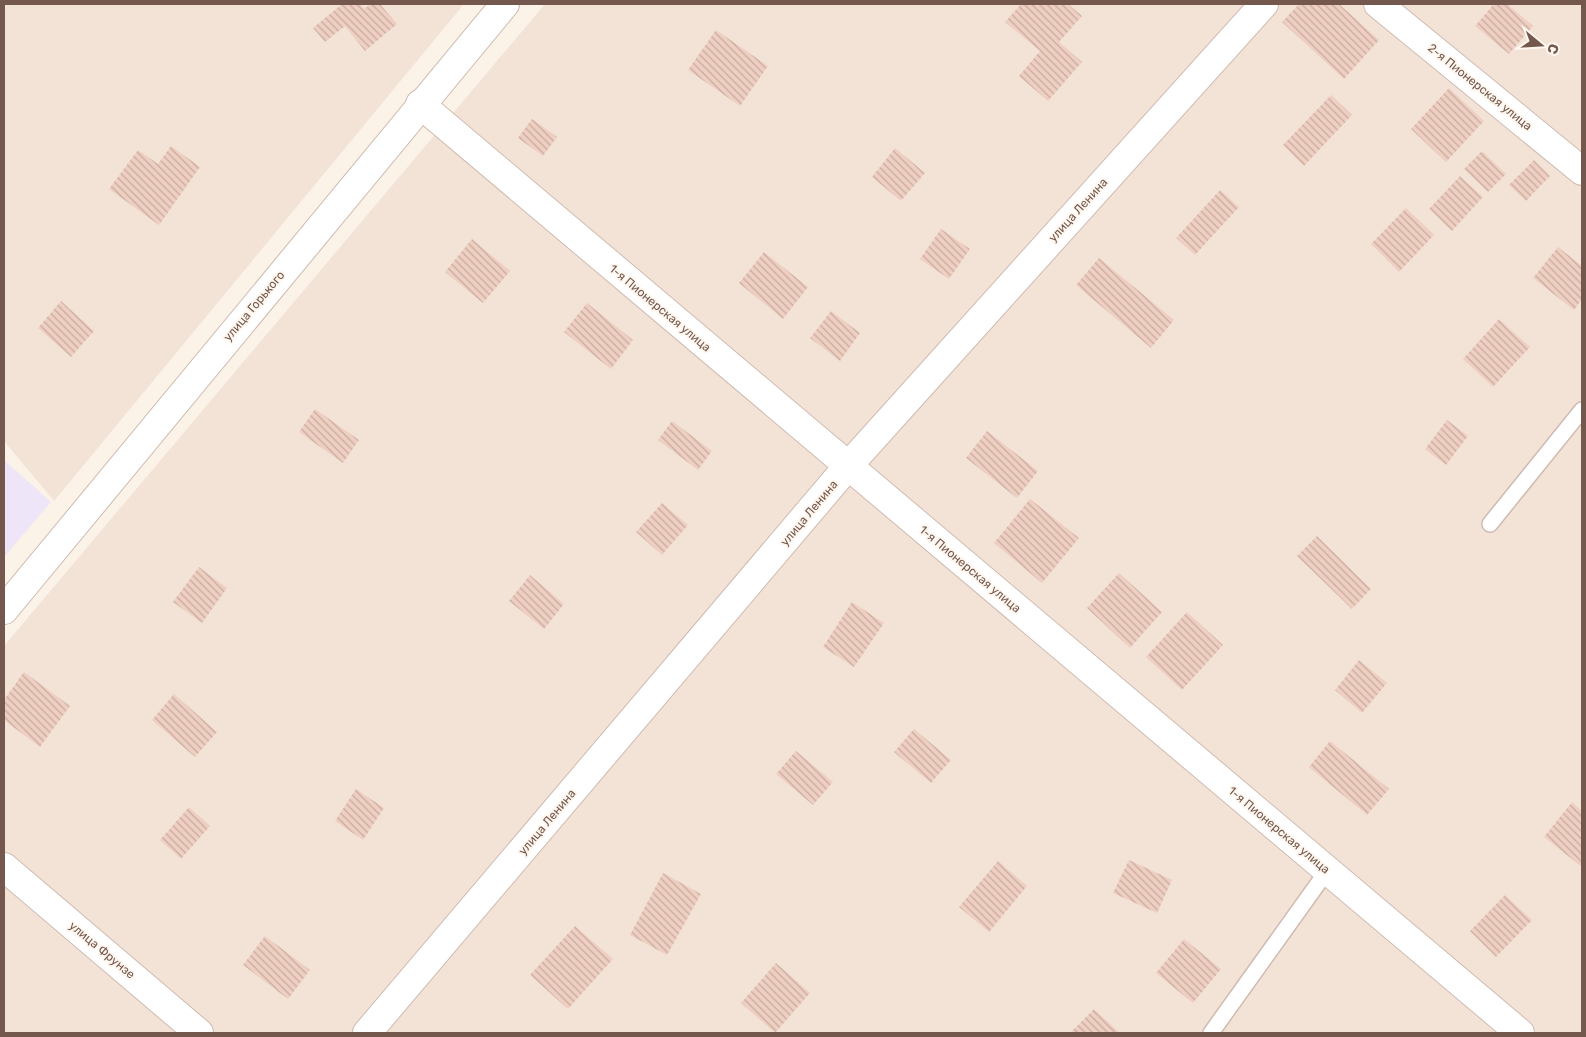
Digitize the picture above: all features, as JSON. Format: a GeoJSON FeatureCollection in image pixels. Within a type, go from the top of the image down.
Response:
{"type":"FeatureCollection","features":[{"type":"Feature","properties":{"kind":"street","name":"улица Горького"},"geometry":{"type":"LineString","coordinates":[[4,610],[420,104],[505,4]]}},
{"type":"Feature","properties":{"kind":"street","name":"улица Ленина"},"geometry":{"type":"LineString","coordinates":[[367,1033],[848,466],[1264,4]]}},
{"type":"Feature","properties":{"kind":"street","name":"2-я Пионерская улица"},"geometry":{"type":"LineString","coordinates":[[1378,4],[1582,171]]}},
{"type":"Feature","properties":{"kind":"street","name":"1-я Пионерская улица"},"geometry":{"type":"LineString","coordinates":[[420,104],[1520,1033]]}},
{"type":"Feature","properties":{"kind":"street","name":"улица Фрунзе"},"geometry":{"type":"LineString","coordinates":[[4,866],[199,1033]]}},
{"type":"Feature","properties":{"kind":"lane"},"geometry":{"type":"LineString","coordinates":[[1490,524],[1582,410]]}},
{"type":"Feature","properties":{"kind":"lane"},"geometry":{"type":"LineString","coordinates":[[1211,1033],[1327,871]]}},
{"type":"Feature","properties":{"kind":"shaded area"},"geometry":{"type":"Polygon","coordinates":[[[4,4],[464,4],[54,501],[4,441],[4,4]]]}},
{"type":"Feature","properties":{"kind":"shaded area"},"geometry":{"type":"Polygon","coordinates":[[[545,4],[1582,4],[1582,1033],[4,1033],[4,646],[545,4]]]}},
{"type":"Feature","properties":{"kind":"shaded area"},"geometry":{"type":"Polygon","coordinates":[[[4,460],[51,502],[4,557],[4,460]]]}},
{"type":"Feature","properties":{"kind":"building"},"geometry":{"type":"Polygon","coordinates":[[[342,4],[360,4],[364,9],[371,4],[380,4],[397,24],[365,51],[345,26],[325,42],[313,28],[342,4]]]}},
{"type":"Feature","properties":{"kind":"building"},"geometry":{"type":"Polygon","coordinates":[[[1021,4],[1068,4],[1082,16],[1059,42],[1082,62],[1048,101],[1019,76],[1040,51],[1005,22],[1021,4]]]}},
{"type":"Feature","properties":{"kind":"building"},"geometry":{"type":"Polygon","coordinates":[[[1299,4],[1339,4],[1379,40],[1344,79],[1282,22],[1299,4]]]}},
{"type":"Feature","properties":{"kind":"building"},"geometry":{"type":"Polygon","coordinates":[[[1494,4],[1507,4],[1533,26],[1509,54],[1475,26],[1494,4]]]}},
{"type":"Feature","properties":{"kind":"building"},"geometry":{"type":"Polygon","coordinates":[[[716,30],[768,66],[740,106],[688,70],[716,30]]]}},
{"type":"Feature","properties":{"kind":"building"},"geometry":{"type":"Polygon","coordinates":[[[1449,88],[1484,121],[1446,162],[1411,129],[1449,88]]]}},
{"type":"Feature","properties":{"kind":"building"},"geometry":{"type":"Polygon","coordinates":[[[1331,95],[1352,115],[1304,166],[1283,145],[1331,95]]]}},
{"type":"Feature","properties":{"kind":"building"},"geometry":{"type":"Polygon","coordinates":[[[532,119],[557,137],[543,156],[518,138],[532,119]]]}},
{"type":"Feature","properties":{"kind":"building"},"geometry":{"type":"Polygon","coordinates":[[[171,146],[200,167],[159,225],[109,189],[138,150],[158,164],[171,146]]]}},
{"type":"Feature","properties":{"kind":"building"},"geometry":{"type":"Polygon","coordinates":[[[895,148],[925,173],[901,201],[872,177],[895,148]]]}},
{"type":"Feature","properties":{"kind":"building"},"geometry":{"type":"Polygon","coordinates":[[[1482,151],[1506,174],[1488,192],[1464,169],[1482,151]]]}},
{"type":"Feature","properties":{"kind":"building"},"geometry":{"type":"Polygon","coordinates":[[[1534,160],[1550,176],[1526,201],[1509,185],[1534,160]]]}},
{"type":"Feature","properties":{"kind":"building"},"geometry":{"type":"Polygon","coordinates":[[[1460,176],[1483,197],[1452,231],[1429,209],[1460,176]]]}},
{"type":"Feature","properties":{"kind":"building"},"geometry":{"type":"Polygon","coordinates":[[[1220,190],[1239,207],[1195,255],[1176,238],[1220,190]]]}},
{"type":"Feature","properties":{"kind":"building"},"geometry":{"type":"Polygon","coordinates":[[[1406,208],[1434,235],[1399,272],[1371,244],[1406,208]]]}},
{"type":"Feature","properties":{"kind":"building"},"geometry":{"type":"Polygon","coordinates":[[[941,229],[970,249],[949,279],[920,259],[941,229]]]}},
{"type":"Feature","properties":{"kind":"building"},"geometry":{"type":"Polygon","coordinates":[[[472,239],[510,271],[483,303],[445,272],[472,239]]]}},
{"type":"Feature","properties":{"kind":"building"},"geometry":{"type":"Polygon","coordinates":[[[1558,247],[1582,266],[1582,299],[1574,310],[1533,278],[1558,247]]]}},
{"type":"Feature","properties":{"kind":"building"},"geometry":{"type":"Polygon","coordinates":[[[764,252],[808,287],[783,319],[739,283],[764,252]]]}},
{"type":"Feature","properties":{"kind":"building"},"geometry":{"type":"Polygon","coordinates":[[[1099,258],[1174,320],[1151,348],[1076,285],[1099,258]]]}},
{"type":"Feature","properties":{"kind":"building"},"geometry":{"type":"Polygon","coordinates":[[[61,301],[94,331],[71,357],[38,328],[61,301]]]}},
{"type":"Feature","properties":{"kind":"building"},"geometry":{"type":"Polygon","coordinates":[[[587,303],[633,340],[611,369],[564,332],[587,303]]]}},
{"type":"Feature","properties":{"kind":"building"},"geometry":{"type":"Polygon","coordinates":[[[831,311],[860,333],[840,361],[810,338],[831,311]]]}},
{"type":"Feature","properties":{"kind":"building"},"geometry":{"type":"Polygon","coordinates":[[[1499,319],[1530,347],[1493,387],[1463,359],[1499,319]]]}},
{"type":"Feature","properties":{"kind":"building"},"geometry":{"type":"Polygon","coordinates":[[[315,409],[359,440],[343,463],[299,432],[315,409]]]}},
{"type":"Feature","properties":{"kind":"building"},"geometry":{"type":"Polygon","coordinates":[[[1447,420],[1468,436],[1446,465],[1425,449],[1447,420]]]}},
{"type":"Feature","properties":{"kind":"building"},"geometry":{"type":"Polygon","coordinates":[[[672,421],[712,451],[698,470],[658,440],[672,421]]]}},
{"type":"Feature","properties":{"kind":"building"},"geometry":{"type":"Polygon","coordinates":[[[987,431],[1038,471],[1017,498],[966,458],[987,431]]]}},
{"type":"Feature","properties":{"kind":"building"},"geometry":{"type":"Polygon","coordinates":[[[1030,499],[1079,538],[1042,583],[994,543],[1030,499]]]}},
{"type":"Feature","properties":{"kind":"building"},"geometry":{"type":"Polygon","coordinates":[[[662,503],[688,525],[662,555],[636,532],[662,503]]]}},
{"type":"Feature","properties":{"kind":"building"},"geometry":{"type":"Polygon","coordinates":[[[1317,536],[1371,589],[1352,609],[1297,556],[1317,536]]]}},
{"type":"Feature","properties":{"kind":"building"},"geometry":{"type":"Polygon","coordinates":[[[199,567],[227,588],[202,623],[173,602],[199,567]]]}},
{"type":"Feature","properties":{"kind":"building"},"geometry":{"type":"Polygon","coordinates":[[[1119,573],[1162,612],[1130,648],[1087,608],[1119,573]]]}},
{"type":"Feature","properties":{"kind":"building"},"geometry":{"type":"Polygon","coordinates":[[[530,575],[564,604],[544,629],[509,601],[530,575]]]}},
{"type":"Feature","properties":{"kind":"building"},"geometry":{"type":"Polygon","coordinates":[[[852,602],[884,623],[854,667],[823,647],[852,602]]]}},
{"type":"Feature","properties":{"kind":"building"},"geometry":{"type":"Polygon","coordinates":[[[1187,612],[1223,645],[1182,690],[1146,657],[1187,612]]]}},
{"type":"Feature","properties":{"kind":"building"},"geometry":{"type":"Polygon","coordinates":[[[1359,660],[1387,683],[1362,713],[1335,690],[1359,660]]]}},
{"type":"Feature","properties":{"kind":"building"},"geometry":{"type":"Polygon","coordinates":[[[24,672],[70,706],[40,747],[4,720],[4,700],[24,672]]]}},
{"type":"Feature","properties":{"kind":"building"},"geometry":{"type":"Polygon","coordinates":[[[174,694],[217,732],[195,757],[152,720],[174,694]]]}},
{"type":"Feature","properties":{"kind":"building"},"geometry":{"type":"Polygon","coordinates":[[[914,729],[951,760],[931,783],[894,752],[914,729]]]}},
{"type":"Feature","properties":{"kind":"building"},"geometry":{"type":"Polygon","coordinates":[[[1330,741],[1389,789],[1367,815],[1309,767],[1330,741]]]}},
{"type":"Feature","properties":{"kind":"building"},"geometry":{"type":"Polygon","coordinates":[[[796,751],[833,782],[813,805],[776,774],[796,751]]]}},
{"type":"Feature","properties":{"kind":"building"},"geometry":{"type":"Polygon","coordinates":[[[356,789],[384,808],[363,840],[335,821],[356,789]]]}},
{"type":"Feature","properties":{"kind":"building"},"geometry":{"type":"Polygon","coordinates":[[[1572,802],[1582,811],[1582,867],[1544,837],[1572,802]]]}},
{"type":"Feature","properties":{"kind":"building"},"geometry":{"type":"Polygon","coordinates":[[[189,807],[210,826],[181,859],[160,840],[189,807]]]}},
{"type":"Feature","properties":{"kind":"building"},"geometry":{"type":"Polygon","coordinates":[[[1129,860],[1172,880],[1157,913],[1113,893],[1129,860]]]}},
{"type":"Feature","properties":{"kind":"building"},"geometry":{"type":"Polygon","coordinates":[[[998,861],[1027,886],[989,932],[959,907],[998,861]]]}},
{"type":"Feature","properties":{"kind":"building"},"geometry":{"type":"Polygon","coordinates":[[[663,873],[701,894],[667,955],[630,935],[663,873]]]}},
{"type":"Feature","properties":{"kind":"building"},"geometry":{"type":"Polygon","coordinates":[[[1505,895],[1532,920],[1496,957],[1470,931],[1505,895]]]}},
{"type":"Feature","properties":{"kind":"building"},"geometry":{"type":"Polygon","coordinates":[[[575,926],[613,959],[568,1009],[530,975],[575,926]]]}},
{"type":"Feature","properties":{"kind":"building"},"geometry":{"type":"Polygon","coordinates":[[[265,936],[310,970],[288,999],[243,965],[265,936]]]}},
{"type":"Feature","properties":{"kind":"building"},"geometry":{"type":"Polygon","coordinates":[[[1184,939],[1221,969],[1193,1003],[1156,973],[1184,939]]]}},
{"type":"Feature","properties":{"kind":"building"},"geometry":{"type":"Polygon","coordinates":[[[776,963],[810,993],[775,1033],[741,1003],[776,963]]]}},
{"type":"Feature","properties":{"kind":"building"},"geometry":{"type":"Polygon","coordinates":[[[1094,1009],[1120,1033],[1070,1033],[1094,1009]]]}}]}
